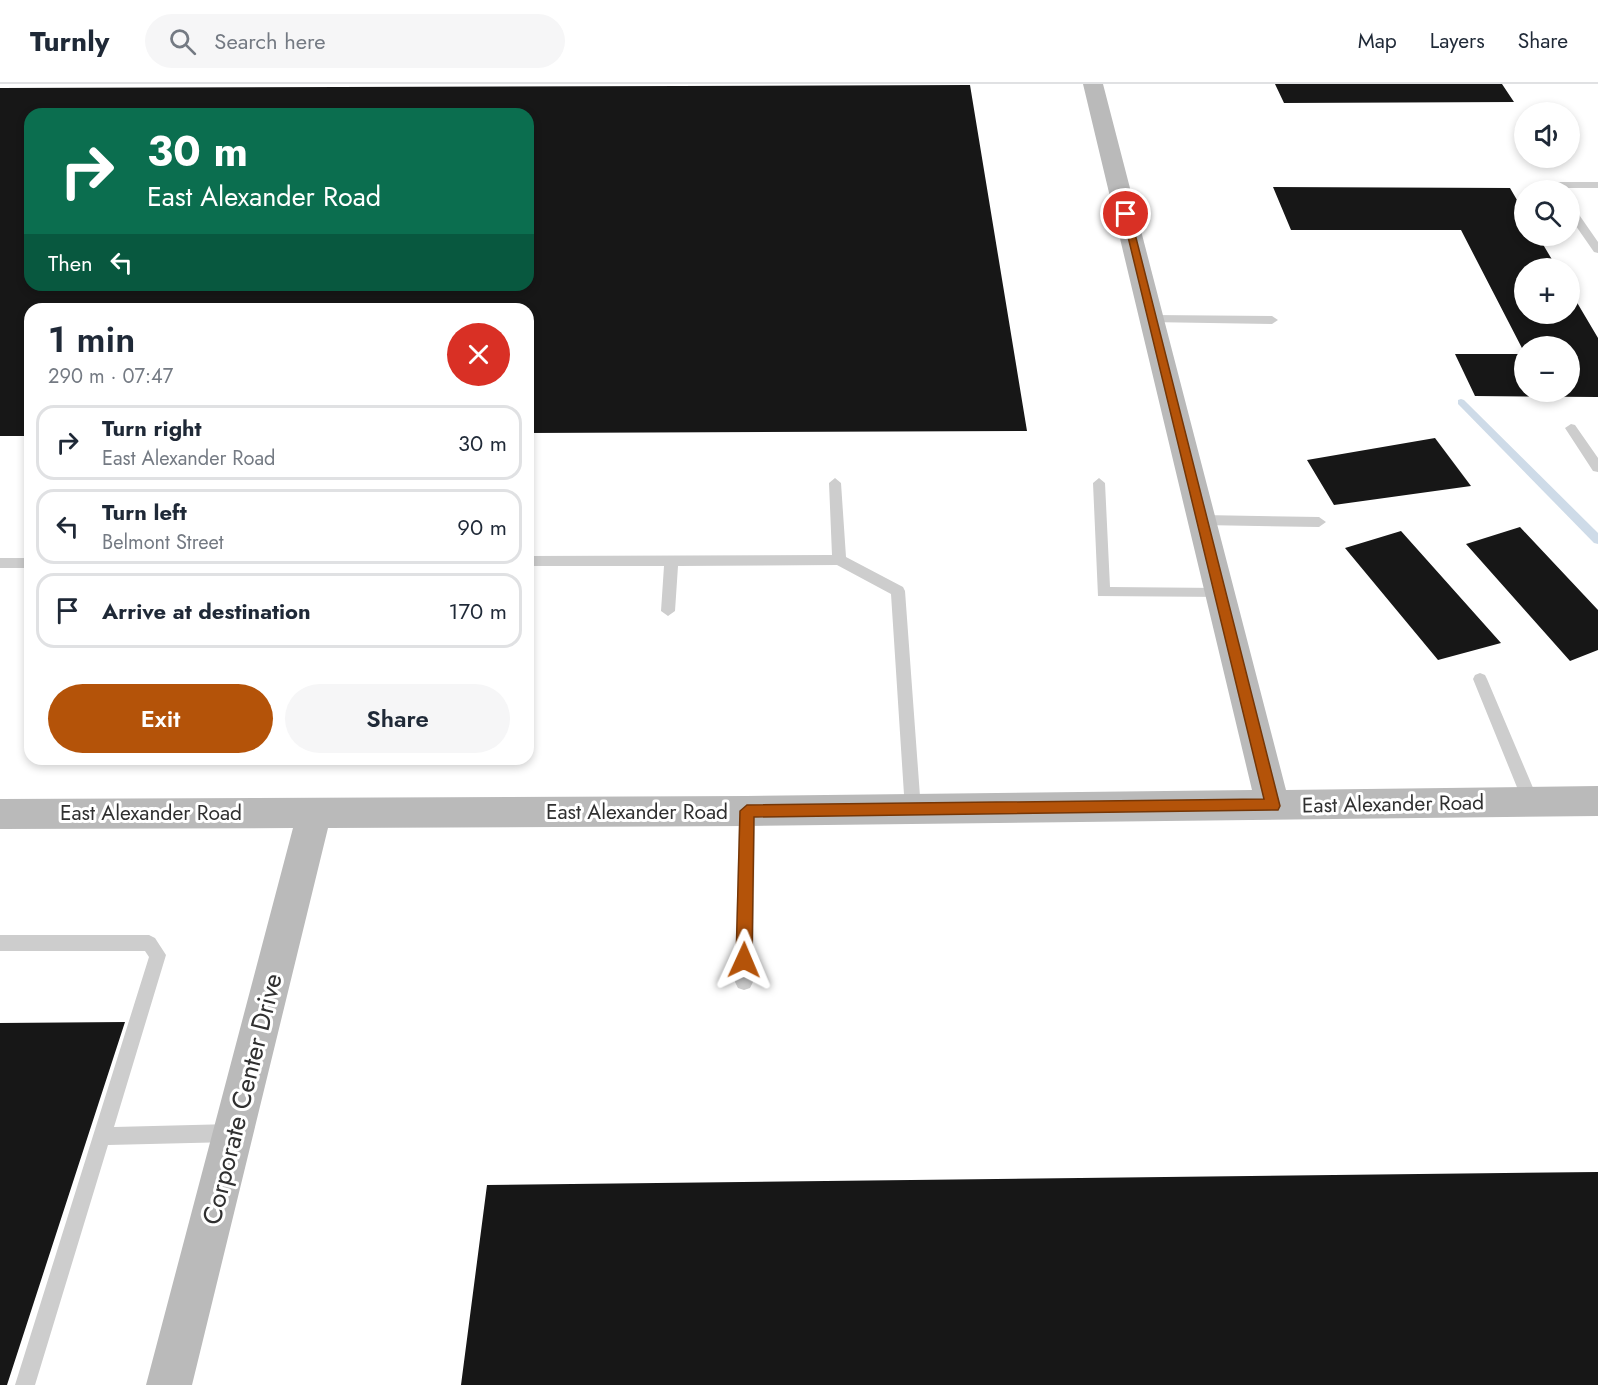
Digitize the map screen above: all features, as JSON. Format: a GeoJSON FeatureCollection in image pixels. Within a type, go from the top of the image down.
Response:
{"type":"FeatureCollection","features":[{"type":"Feature","properties":{"kind":"street"},"geometry":{"type":"LineString","coordinates":[[1093,84],[1273,806]]}},
{"type":"Feature","properties":{"kind":"street","name":"East Alexander Road"},"geometry":{"type":"LineString","coordinates":[[0,814],[913,810],[1598,801]]}},
{"type":"Feature","properties":{"kind":"street","name":"Corporate Center Drive"},"geometry":{"type":"LineString","coordinates":[[170,1385],[315,813]]}},
{"type":"Feature","properties":{"kind":"lane"},"geometry":{"type":"LineString","coordinates":[[1580,185],[1598,185]]}},
{"type":"Feature","properties":{"kind":"lane"},"geometry":{"type":"LineString","coordinates":[[1580,224],[1598,250]]}},
{"type":"Feature","properties":{"kind":"lane"},"geometry":{"type":"LineString","coordinates":[[1152,319],[1272,320]]}},
{"type":"Feature","properties":{"kind":"lane"},"geometry":{"type":"LineString","coordinates":[[1571,428],[1598,468]]}},
{"type":"Feature","properties":{"kind":"lane"},"geometry":{"type":"LineString","coordinates":[[835,483],[839,560]]}},
{"type":"Feature","properties":{"kind":"lane"},"geometry":{"type":"LineString","coordinates":[[1099,483],[1103,592],[1220,593]]}},
{"type":"Feature","properties":{"kind":"lane"},"geometry":{"type":"LineString","coordinates":[[1202,520],[1319,522]]}},
{"type":"Feature","properties":{"kind":"lane"},"geometry":{"type":"LineString","coordinates":[[534,561],[839,560],[898,591],[913,810]]}},
{"type":"Feature","properties":{"kind":"lane"},"geometry":{"type":"LineString","coordinates":[[668,610],[671,561]]}},
{"type":"Feature","properties":{"kind":"lane"},"geometry":{"type":"LineString","coordinates":[[0,563],[24,563]]}},
{"type":"Feature","properties":{"kind":"lane"},"geometry":{"type":"LineString","coordinates":[[1480,679],[1531,802]]}},
{"type":"Feature","properties":{"kind":"lane"},"geometry":{"type":"LineString","coordinates":[[744,982],[747,811]]}},
{"type":"Feature","properties":{"kind":"lane"},"geometry":{"type":"LineString","coordinates":[[0,943],[149,943],[158,955],[25,1385]]}},
{"type":"Feature","properties":{"kind":"lane"},"geometry":{"type":"LineString","coordinates":[[103,1136],[234,1133]]}},
{"type":"Feature","properties":{"kind":"building"},"geometry":{"type":"Polygon","coordinates":[[[1275,84],[1502,84],[1514,102],[1284,103],[1275,84]]]}},
{"type":"Feature","properties":{"kind":"building"},"geometry":{"type":"Polygon","coordinates":[[[970,85],[1027,431],[534,433],[534,303],[24,303],[24,436],[0,436],[0,88],[970,85]]]}},
{"type":"Feature","properties":{"kind":"building"},"geometry":{"type":"Polygon","coordinates":[[[1273,187],[1510,188],[1514,195],[1514,246],[1544,246],[1551,258],[1514,258],[1514,324],[1580,324],[1580,308],[1598,338],[1598,397],[1580,397],[1580,336],[1516,336],[1461,230],[1291,230],[1273,187]]]}},
{"type":"Feature","properties":{"kind":"building"},"geometry":{"type":"Polygon","coordinates":[[[1455,354],[1514,354],[1514,396],[1475,396],[1455,354]]]}},
{"type":"Feature","properties":{"kind":"building"},"geometry":{"type":"Polygon","coordinates":[[[1435,438],[1471,486],[1334,505],[1307,460],[1435,438]]]}},
{"type":"Feature","properties":{"kind":"building"},"geometry":{"type":"Polygon","coordinates":[[[1520,527],[1598,610],[1598,650],[1570,661],[1466,544],[1520,527]]]}},
{"type":"Feature","properties":{"kind":"building"},"geometry":{"type":"Polygon","coordinates":[[[1401,531],[1501,643],[1438,660],[1345,548],[1401,531]]]}},
{"type":"Feature","properties":{"kind":"building"},"geometry":{"type":"Polygon","coordinates":[[[125,1022],[7,1385],[0,1385],[0,1023],[125,1022]]]}},
{"type":"Feature","properties":{"kind":"building"},"geometry":{"type":"Polygon","coordinates":[[[1598,1172],[1598,1385],[461,1385],[487,1185],[1598,1172]]]}},
{"type":"Feature","properties":{"kind":"waterway"},"geometry":{"type":"LineString","coordinates":[[1461,402],[1598,540]]}},
{"type":"Feature","properties":{"kind":"route"},"geometry":{"type":"LineString","coordinates":[[744,960],[747,811],[1273,806],[1126,214]]}}]}
